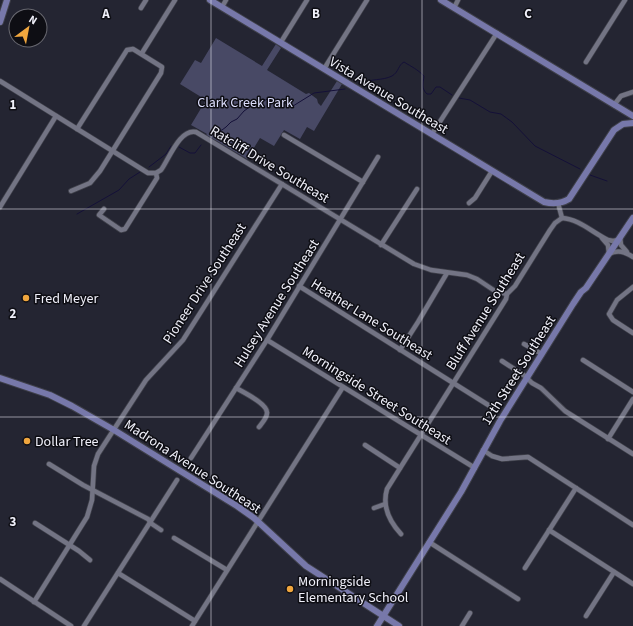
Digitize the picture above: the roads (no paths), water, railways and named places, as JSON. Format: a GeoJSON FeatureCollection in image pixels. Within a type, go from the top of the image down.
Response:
{"type":"FeatureCollection","features":[{"type":"Feature","properties":{"kind":"main road"},"geometry":{"type":"LineString","coordinates":[[0,22],[7,0]]}},
{"type":"Feature","properties":{"kind":"main road","name":"Vista Avenue Southeast"},"geometry":{"type":"LineString","coordinates":[[210,0],[544,202],[558,203]]}},
{"type":"Feature","properties":{"kind":"main road"},"geometry":{"type":"LineString","coordinates":[[441,0],[632,116],[629,120],[614,130],[571,197],[566,201],[558,203]]}},
{"type":"Feature","properties":{"kind":"main road"},"geometry":{"type":"LineString","coordinates":[[623,124],[633,123]]}},
{"type":"Feature","properties":{"kind":"main road","name":"12th Street Southeast"},"geometry":{"type":"LineString","coordinates":[[529,379],[542,354],[578,298],[633,218]]}},
{"type":"Feature","properties":{"kind":"main road","name":"12th Street Southeast"},"geometry":{"type":"LineString","coordinates":[[377,626],[475,468],[481,461],[485,451],[529,379],[585,294],[586,288]]}},
{"type":"Feature","properties":{"kind":"main road","name":"Madrona Avenue Southeast"},"geometry":{"type":"LineString","coordinates":[[0,378],[55,397],[114,430],[237,506],[258,521],[306,566],[399,626]]}},
{"type":"Feature","properties":{"kind":"street"},"geometry":{"type":"LineString","coordinates":[[141,8],[146,0]]}},
{"type":"Feature","properties":{"kind":"street"},"geometry":{"type":"LineString","coordinates":[[142,54],[175,0]]}},
{"type":"Feature","properties":{"kind":"street"},"geometry":{"type":"LineString","coordinates":[[222,7],[226,0]]}},
{"type":"Feature","properties":{"kind":"street"},"geometry":{"type":"LineString","coordinates":[[281,42],[308,0]]}},
{"type":"Feature","properties":{"kind":"street"},"geometry":{"type":"LineString","coordinates":[[324,69],[367,0]]}},
{"type":"Feature","properties":{"kind":"street"},"geometry":{"type":"LineString","coordinates":[[454,8],[458,0]]}},
{"type":"Feature","properties":{"kind":"street"},"geometry":{"type":"LineString","coordinates":[[586,62],[625,0]]}},
{"type":"Feature","properties":{"kind":"street"},"geometry":{"type":"LineString","coordinates":[[432,134],[497,33]]}},
{"type":"Feature","properties":{"kind":"street"},"geometry":{"type":"LineString","coordinates":[[70,191],[90,183],[103,168],[163,69],[142,54],[130,48],[77,129]]}},
{"type":"Feature","properties":{"kind":"street"},"geometry":{"type":"LineString","coordinates":[[0,81],[148,173],[156,173],[157,178],[125,229],[121,230],[99,215],[104,209]]}},
{"type":"Feature","properties":{"kind":"street"},"geometry":{"type":"LineString","coordinates":[[614,105],[621,96],[633,92]]}},
{"type":"Feature","properties":{"kind":"street"},"geometry":{"type":"LineString","coordinates":[[0,208],[56,116]]}},
{"type":"Feature","properties":{"kind":"street","name":"Ratcliff Drive Southeast"},"geometry":{"type":"LineString","coordinates":[[156,173],[164,166],[181,137],[187,132],[193,131],[199,133],[381,245],[419,266],[431,270],[467,275],[477,279],[495,291],[507,294]]}},
{"type":"Feature","properties":{"kind":"street"},"geometry":{"type":"LineString","coordinates":[[284,135],[363,182]]}},
{"type":"Feature","properties":{"kind":"street","name":"Hulsey Avenue Southeast"},"geometry":{"type":"LineString","coordinates":[[191,458],[267,340],[378,157]]}},
{"type":"Feature","properties":{"kind":"street"},"geometry":{"type":"LineString","coordinates":[[469,203],[475,198],[492,171]]}},
{"type":"Feature","properties":{"kind":"street","name":"Pioneer Drive Southeast"},"geometry":{"type":"LineString","coordinates":[[34,602],[89,513],[92,500],[96,460],[146,380],[183,340],[282,184]]}},
{"type":"Feature","properties":{"kind":"street"},"geometry":{"type":"LineString","coordinates":[[381,245],[417,189]]}},
{"type":"Feature","properties":{"kind":"street"},"geometry":{"type":"LineString","coordinates":[[558,203],[562,218],[570,219],[600,237],[607,244],[609,254],[619,251],[631,256]]}},
{"type":"Feature","properties":{"kind":"street","name":"Bluff Avenue Southeast"},"geometry":{"type":"LineString","coordinates":[[385,504],[387,489],[506,299],[507,294],[515,286],[555,223],[562,218]]}},
{"type":"Feature","properties":{"kind":"street"},"geometry":{"type":"LineString","coordinates":[[600,237],[612,241],[616,241],[620,238],[621,245],[631,256]]}},
{"type":"Feature","properties":{"kind":"street"},"geometry":{"type":"LineString","coordinates":[[400,350],[447,273]]}},
{"type":"Feature","properties":{"kind":"street","name":"Heather Lane Southeast"},"geometry":{"type":"LineString","coordinates":[[299,286],[493,408]]}},
{"type":"Feature","properties":{"kind":"street"},"geometry":{"type":"LineString","coordinates":[[633,287],[617,300],[609,314],[613,320],[633,333]]}},
{"type":"Feature","properties":{"kind":"street","name":"Morningside Street Southeast"},"geometry":{"type":"LineString","coordinates":[[267,340],[475,468]]}},
{"type":"Feature","properties":{"kind":"street"},"geometry":{"type":"LineString","coordinates":[[524,344],[542,354]]}},
{"type":"Feature","properties":{"kind":"street"},"geometry":{"type":"LineString","coordinates":[[582,360],[633,392]]}},
{"type":"Feature","properties":{"kind":"street"},"geometry":{"type":"LineString","coordinates":[[502,361],[541,388],[565,411],[633,454]]}},
{"type":"Feature","properties":{"kind":"street"},"geometry":{"type":"LineString","coordinates":[[192,626],[343,386]]}},
{"type":"Feature","properties":{"kind":"street"},"geometry":{"type":"LineString","coordinates":[[236,388],[262,404],[267,409],[268,412],[259,427]]}},
{"type":"Feature","properties":{"kind":"street"},"geometry":{"type":"LineString","coordinates":[[608,438],[633,399]]}},
{"type":"Feature","properties":{"kind":"street"},"geometry":{"type":"LineString","coordinates":[[365,445],[400,468]]}},
{"type":"Feature","properties":{"kind":"street"},"geometry":{"type":"LineString","coordinates":[[485,451],[502,459],[528,457],[633,525]]}},
{"type":"Feature","properties":{"kind":"street"},"geometry":{"type":"LineString","coordinates":[[49,464],[83,485],[150,521],[161,530]]}},
{"type":"Feature","properties":{"kind":"street"},"geometry":{"type":"LineString","coordinates":[[84,626],[177,480]]}},
{"type":"Feature","properties":{"kind":"street"},"geometry":{"type":"LineString","coordinates":[[525,568],[576,488]]}},
{"type":"Feature","properties":{"kind":"street"},"geometry":{"type":"LineString","coordinates":[[374,508],[385,504],[390,519],[401,534]]}},
{"type":"Feature","properties":{"kind":"street"},"geometry":{"type":"LineString","coordinates":[[35,523],[70,545],[90,560]]}},
{"type":"Feature","properties":{"kind":"street"},"geometry":{"type":"LineString","coordinates":[[549,530],[633,584]]}},
{"type":"Feature","properties":{"kind":"street"},"geometry":{"type":"LineString","coordinates":[[174,538],[227,570]]}},
{"type":"Feature","properties":{"kind":"street"},"geometry":{"type":"LineString","coordinates":[[429,542],[518,599]]}},
{"type":"Feature","properties":{"kind":"street"},"geometry":{"type":"LineString","coordinates":[[586,616],[614,572]]}},
{"type":"Feature","properties":{"kind":"street"},"geometry":{"type":"LineString","coordinates":[[118,573],[195,621]]}},
{"type":"Feature","properties":{"kind":"street"},"geometry":{"type":"LineString","coordinates":[[0,579],[71,626]]}},
{"type":"Feature","properties":{"kind":"street"},"geometry":{"type":"LineString","coordinates":[[462,626],[470,613]]}},
{"type":"Feature","properties":{"kind":"waterway"},"geometry":{"type":"LineString","coordinates":[[361,84],[392,76],[404,62],[424,76],[423,88],[427,94],[431,94],[436,87],[440,87],[452,95]]}},
{"type":"Feature","properties":{"kind":"waterway"},"geometry":{"type":"LineString","coordinates":[[211,133],[222,130],[251,106],[261,100],[266,100],[269,97],[293,106],[314,93],[345,89]]}},
{"type":"Feature","properties":{"kind":"waterway"},"geometry":{"type":"LineString","coordinates":[[459,98],[470,100],[490,112],[501,114],[512,122],[535,146],[580,169]]}},
{"type":"Feature","properties":{"kind":"waterway"},"geometry":{"type":"LineString","coordinates":[[179,147],[190,153],[195,153],[201,145]]}},
{"type":"Feature","properties":{"kind":"waterway"},"geometry":{"type":"LineString","coordinates":[[149,167],[166,154],[171,146]]}},
{"type":"Feature","properties":{"kind":"waterway"},"geometry":{"type":"LineString","coordinates":[[77,214],[119,190],[129,179],[140,172]]}},
{"type":"Feature","properties":{"kind":"waterway"},"geometry":{"type":"LineString","coordinates":[[590,175],[607,181]]}},
{"type":"Feature","properties":{"kind":"place","name":"Fred Meyer"},"geometry":{"type":"Point","coordinates":[26,298]}},
{"type":"Feature","properties":{"kind":"place","name":"Dollar Tree"},"geometry":{"type":"Point","coordinates":[27,441]}},
{"type":"Feature","properties":{"kind":"place","name":"Morningside Elementary School"},"geometry":{"type":"Point","coordinates":[290,589]}},
{"type":"Feature","properties":{"kind":"park label","name":"Clark Creek Park"},"geometry":{"type":"Point","coordinates":[245,102]}}]}
